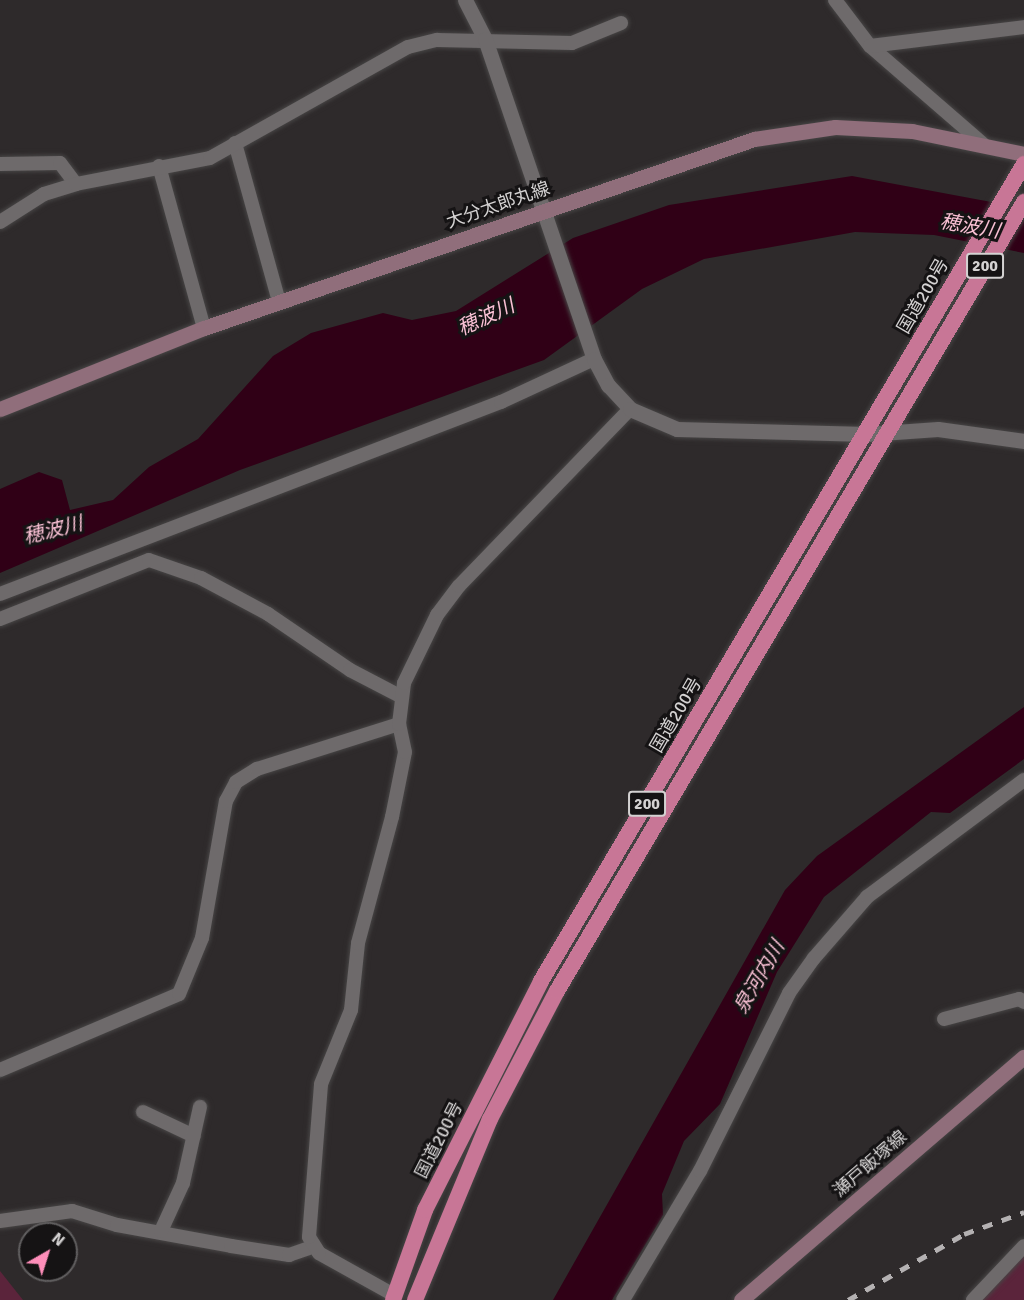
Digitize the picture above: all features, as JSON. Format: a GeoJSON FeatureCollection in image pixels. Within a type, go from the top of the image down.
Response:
{"type":"FeatureCollection","features":[{"type":"Feature","properties":{"kind":"highway","name":"国道200号"},"geometry":{"type":"LineString","coordinates":[[396,1298],[425,1210],[541,981],[867,434],[1023,162]]}},
{"type":"Feature","properties":{"kind":"highway","name":"国道200号"},"geometry":{"type":"LineString","coordinates":[[415,1300],[490,1119],[557,990],[1024,201]]}},
{"type":"Feature","properties":{"kind":"main road","name":"大分太郎丸線"},"geometry":{"type":"LineString","coordinates":[[0,409],[204,328],[544,215],[754,139],[835,128],[912,131],[983,144],[1023,162]]}},
{"type":"Feature","properties":{"kind":"main road","name":"瀬戸飯塚線"},"geometry":{"type":"LineString","coordinates":[[741,1300],[1022,1063]]}},
{"type":"Feature","properties":{"kind":"street"},"geometry":{"type":"LineString","coordinates":[[465,0],[485,39],[594,359],[608,385],[630,409],[677,429],[867,434],[938,429],[1024,441]]}},
{"type":"Feature","properties":{"kind":"street"},"geometry":{"type":"LineString","coordinates":[[835,0],[870,46],[983,144]]}},
{"type":"Feature","properties":{"kind":"street"},"geometry":{"type":"LineString","coordinates":[[0,222],[44,194],[76,184],[159,166],[210,158],[408,47],[485,39],[572,44],[621,23]]}},
{"type":"Feature","properties":{"kind":"street"},"geometry":{"type":"LineString","coordinates":[[870,46],[1024,27]]}},
{"type":"Feature","properties":{"kind":"street"},"geometry":{"type":"LineString","coordinates":[[235,143],[279,302]]}},
{"type":"Feature","properties":{"kind":"street"},"geometry":{"type":"LineString","coordinates":[[0,164],[60,163],[76,184]]}},
{"type":"Feature","properties":{"kind":"street"},"geometry":{"type":"LineString","coordinates":[[159,166],[204,328]]}},
{"type":"Feature","properties":{"kind":"street"},"geometry":{"type":"LineString","coordinates":[[0,594],[501,402],[594,359]]}},
{"type":"Feature","properties":{"kind":"street"},"geometry":{"type":"LineString","coordinates":[[312,1247],[321,1084],[351,1010],[358,943],[392,817],[405,752],[399,724],[400,696],[436,615],[630,409]]}},
{"type":"Feature","properties":{"kind":"street"},"geometry":{"type":"LineString","coordinates":[[0,619],[149,561],[201,578],[259,608],[350,670],[400,696]]}},
{"type":"Feature","properties":{"kind":"street"},"geometry":{"type":"LineString","coordinates":[[0,1070],[184,989],[202,938],[226,801],[236,782],[257,769],[399,724]]}},
{"type":"Feature","properties":{"kind":"street"},"geometry":{"type":"LineString","coordinates":[[623,1300],[700,1171],[789,993],[814,958],[867,897],[1024,780]]}},
{"type":"Feature","properties":{"kind":"street"},"geometry":{"type":"LineString","coordinates":[[944,1019],[1019,999],[1024,1002]]}},
{"type":"Feature","properties":{"kind":"street"},"geometry":{"type":"LineString","coordinates":[[161,1231],[183,1183],[200,1107]]}},
{"type":"Feature","properties":{"kind":"street"},"geometry":{"type":"LineString","coordinates":[[143,1112],[194,1136]]}},
{"type":"Feature","properties":{"kind":"street"},"geometry":{"type":"LineString","coordinates":[[0,1221],[72,1211],[161,1231],[289,1255],[312,1247]]}},
{"type":"Feature","properties":{"kind":"street"},"geometry":{"type":"LineString","coordinates":[[973,1300],[1024,1246]]}},
{"type":"Feature","properties":{"kind":"street"},"geometry":{"type":"LineString","coordinates":[[312,1247],[396,1298]]}},
{"type":"Feature","properties":{"kind":"shaded area"},"geometry":{"type":"Polygon","coordinates":[[[1024,1254],[1024,1300],[980,1300],[1024,1254]]]}},
{"type":"Feature","properties":{"kind":"shaded area"},"geometry":{"type":"Polygon","coordinates":[[[0,1271],[23,1300],[0,1300],[0,1271]]]}},
{"type":"Feature","properties":{"kind":"water","name":"穂波川"},"geometry":{"type":"Polygon","coordinates":[[[852,176],[1024,208],[1024,253],[934,235],[855,232],[704,259],[642,289],[544,360],[240,470],[0,573],[0,489],[39,472],[62,480],[70,510],[113,500],[149,467],[198,439],[273,356],[311,333],[383,313],[412,320],[456,311],[573,238],[669,205],[852,176]]]}},
{"type":"Feature","properties":{"kind":"water","name":"泉河内川"},"geometry":{"type":"Polygon","coordinates":[[[1024,707],[1024,759],[950,813],[931,812],[824,897],[777,972],[720,1104],[684,1141],[662,1194],[663,1215],[612,1300],[553,1300],[785,890],[817,856],[1024,707]]]}},
{"type":"Feature","properties":{"kind":"railway"},"geometry":{"type":"LineString","coordinates":[[848,1300],[964,1234],[1024,1212]]}}]}
